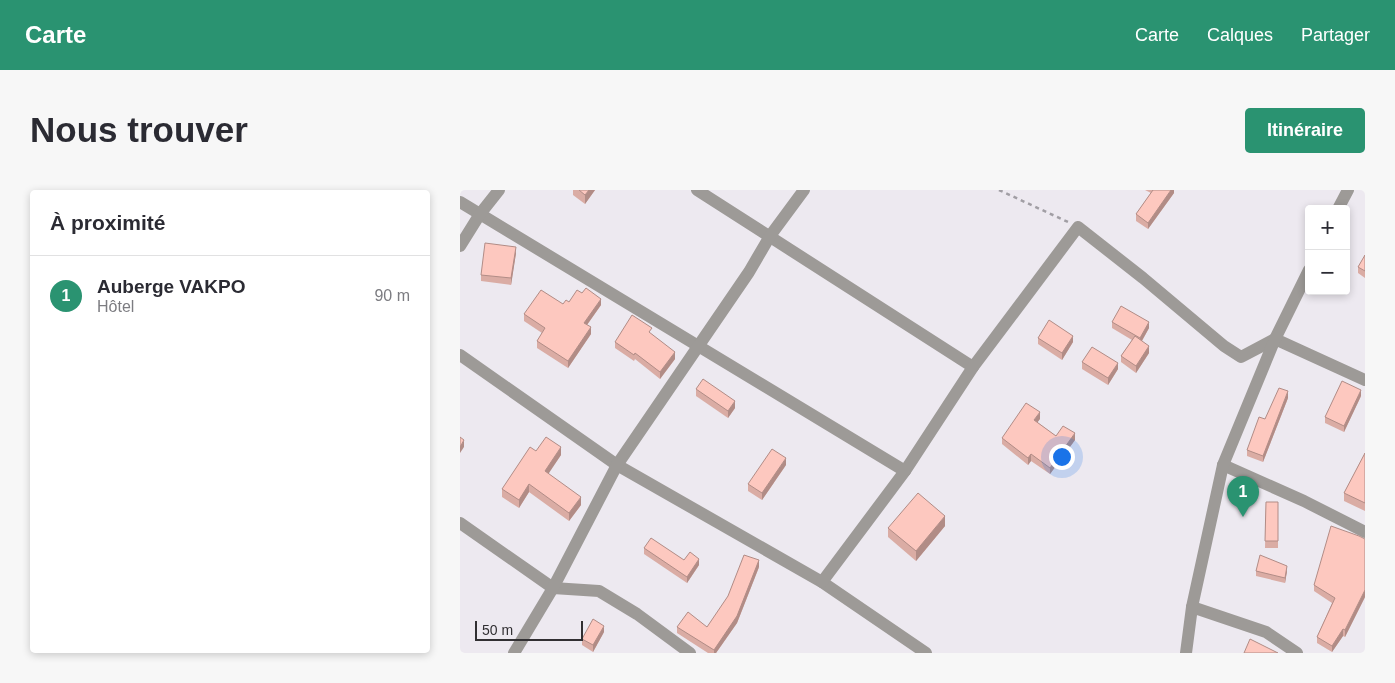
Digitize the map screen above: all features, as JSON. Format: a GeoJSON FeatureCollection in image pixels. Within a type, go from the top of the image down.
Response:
{"type":"FeatureCollection","features":[{"type":"Feature","properties":{"kind":"street"},"geometry":{"type":"LineString","coordinates":[[460,246],[480,214],[499,190]]}},
{"type":"Feature","properties":{"kind":"street"},"geometry":{"type":"LineString","coordinates":[[697,190],[974,367]]}},
{"type":"Feature","properties":{"kind":"street"},"geometry":{"type":"LineString","coordinates":[[514,653],[553,588],[617,465],[749,272],[770,236],[804,190]]}},
{"type":"Feature","properties":{"kind":"street"},"geometry":{"type":"LineString","coordinates":[[1340,205],[1348,190]]}},
{"type":"Feature","properties":{"kind":"street"},"geometry":{"type":"LineString","coordinates":[[460,202],[905,471]]}},
{"type":"Feature","properties":{"kind":"street"},"geometry":{"type":"LineString","coordinates":[[822,582],[905,471],[974,367],[1078,227],[1143,278],[1224,346],[1241,357],[1275,339]]}},
{"type":"Feature","properties":{"kind":"street"},"geometry":{"type":"LineString","coordinates":[[1186,653],[1192,608],[1223,465],[1275,339],[1305,278]]}},
{"type":"Feature","properties":{"kind":"street"},"geometry":{"type":"LineString","coordinates":[[1275,339],[1365,380]]}},
{"type":"Feature","properties":{"kind":"street"},"geometry":{"type":"LineString","coordinates":[[460,355],[617,465],[822,582],[926,653]]}},
{"type":"Feature","properties":{"kind":"street"},"geometry":{"type":"LineString","coordinates":[[1223,465],[1304,501],[1365,532]]}},
{"type":"Feature","properties":{"kind":"street"},"geometry":{"type":"LineString","coordinates":[[460,523],[553,588],[598,590],[637,614],[690,653]]}},
{"type":"Feature","properties":{"kind":"street"},"geometry":{"type":"LineString","coordinates":[[1192,608],[1266,632],[1297,653]]}},
{"type":"Feature","properties":{"kind":"path"},"geometry":{"type":"LineString","coordinates":[[999,190],[1078,227]]}},
{"type":"Feature","properties":{"kind":"building"},"geometry":{"type":"Polygon","coordinates":[[[579,190],[589,190],[585,195],[579,190]]]}},
{"type":"Feature","properties":{"kind":"building"},"geometry":{"type":"Polygon","coordinates":[[[1153,190],[1171,190],[1148,223],[1136,214],[1153,190]]]}},
{"type":"Feature","properties":{"kind":"building"},"geometry":{"type":"Polygon","coordinates":[[[485,243],[516,247],[511,278],[481,275],[485,243]]]}},
{"type":"Feature","properties":{"kind":"building"},"geometry":{"type":"Polygon","coordinates":[[[1365,255],[1365,271],[1358,267],[1365,255]]]}},
{"type":"Feature","properties":{"kind":"building"},"geometry":{"type":"Polygon","coordinates":[[[586,288],[601,299],[584,323],[591,327],[568,361],[537,341],[545,328],[524,314],[541,290],[563,304],[566,300],[569,302],[577,290],[582,293],[586,288]]]}},
{"type":"Feature","properties":{"kind":"building"},"geometry":{"type":"Polygon","coordinates":[[[1121,306],[1149,322],[1140,338],[1112,322],[1121,306]]]}},
{"type":"Feature","properties":{"kind":"building"},"geometry":{"type":"Polygon","coordinates":[[[632,315],[652,328],[649,332],[675,352],[660,372],[635,353],[634,355],[615,342],[632,315]]]}},
{"type":"Feature","properties":{"kind":"building"},"geometry":{"type":"Polygon","coordinates":[[[1049,320],[1073,336],[1062,353],[1038,338],[1049,320]]]}},
{"type":"Feature","properties":{"kind":"building"},"geometry":{"type":"Polygon","coordinates":[[[1135,336],[1149,346],[1136,366],[1121,356],[1135,336]]]}},
{"type":"Feature","properties":{"kind":"building"},"geometry":{"type":"Polygon","coordinates":[[[1092,347],[1118,363],[1108,378],[1082,362],[1092,347]]]}},
{"type":"Feature","properties":{"kind":"building"},"geometry":{"type":"Polygon","coordinates":[[[703,379],[735,401],[728,411],[696,389],[703,379]]]}},
{"type":"Feature","properties":{"kind":"building"},"geometry":{"type":"Polygon","coordinates":[[[1342,381],[1361,390],[1344,426],[1325,417],[1342,381]]]}},
{"type":"Feature","properties":{"kind":"building"},"geometry":{"type":"Polygon","coordinates":[[[1279,388],[1288,391],[1263,456],[1247,450],[1259,417],[1265,419],[1279,388]]]}},
{"type":"Feature","properties":{"kind":"building"},"geometry":{"type":"Polygon","coordinates":[[[1026,403],[1040,412],[1034,420],[1056,436],[1063,426],[1075,433],[1050,468],[1031,454],[1028,458],[1002,438],[1026,403]]]}},
{"type":"Feature","properties":{"kind":"building"},"geometry":{"type":"Polygon","coordinates":[[[460,437],[464,440],[460,447],[460,437]]]}},
{"type":"Feature","properties":{"kind":"building"},"geometry":{"type":"Polygon","coordinates":[[[546,437],[561,447],[545,471],[581,497],[569,513],[529,484],[519,500],[502,489],[530,447],[536,451],[546,437]]]}},
{"type":"Feature","properties":{"kind":"building"},"geometry":{"type":"Polygon","coordinates":[[[772,449],[786,458],[762,493],[748,484],[772,449]]]}},
{"type":"Feature","properties":{"kind":"building"},"geometry":{"type":"Polygon","coordinates":[[[1365,453],[1365,503],[1344,493],[1365,453]]]}},
{"type":"Feature","properties":{"kind":"building"},"geometry":{"type":"Polygon","coordinates":[[[918,493],[945,516],[916,551],[888,528],[918,493]]]}},
{"type":"Feature","properties":{"kind":"building"},"geometry":{"type":"Polygon","coordinates":[[[1266,502],[1278,502],[1278,541],[1265,541],[1266,502]]]}},
{"type":"Feature","properties":{"kind":"building"},"geometry":{"type":"Polygon","coordinates":[[[1331,526],[1365,539],[1365,590],[1345,630],[1343,629],[1332,646],[1317,637],[1335,598],[1314,585],[1331,526]]]}},
{"type":"Feature","properties":{"kind":"building"},"geometry":{"type":"Polygon","coordinates":[[[651,538],[684,560],[690,552],[699,559],[687,577],[644,548],[651,538]]]}},
{"type":"Feature","properties":{"kind":"building"},"geometry":{"type":"Polygon","coordinates":[[[744,555],[759,560],[737,616],[714,650],[677,627],[688,612],[707,627],[728,596],[744,555]]]}},
{"type":"Feature","properties":{"kind":"building"},"geometry":{"type":"Polygon","coordinates":[[[1260,555],[1287,566],[1285,578],[1256,571],[1260,555]]]}},
{"type":"Feature","properties":{"kind":"building"},"geometry":{"type":"Polygon","coordinates":[[[593,619],[604,626],[593,645],[582,639],[593,619]]]}},
{"type":"Feature","properties":{"kind":"building"},"geometry":{"type":"Polygon","coordinates":[[[1250,639],[1278,653],[1244,653],[1250,639]]]}},
{"type":"Feature","properties":{"kind":"place","name":"Auberge VAKPO"},"geometry":{"type":"Point","coordinates":[1243,517]}}]}
